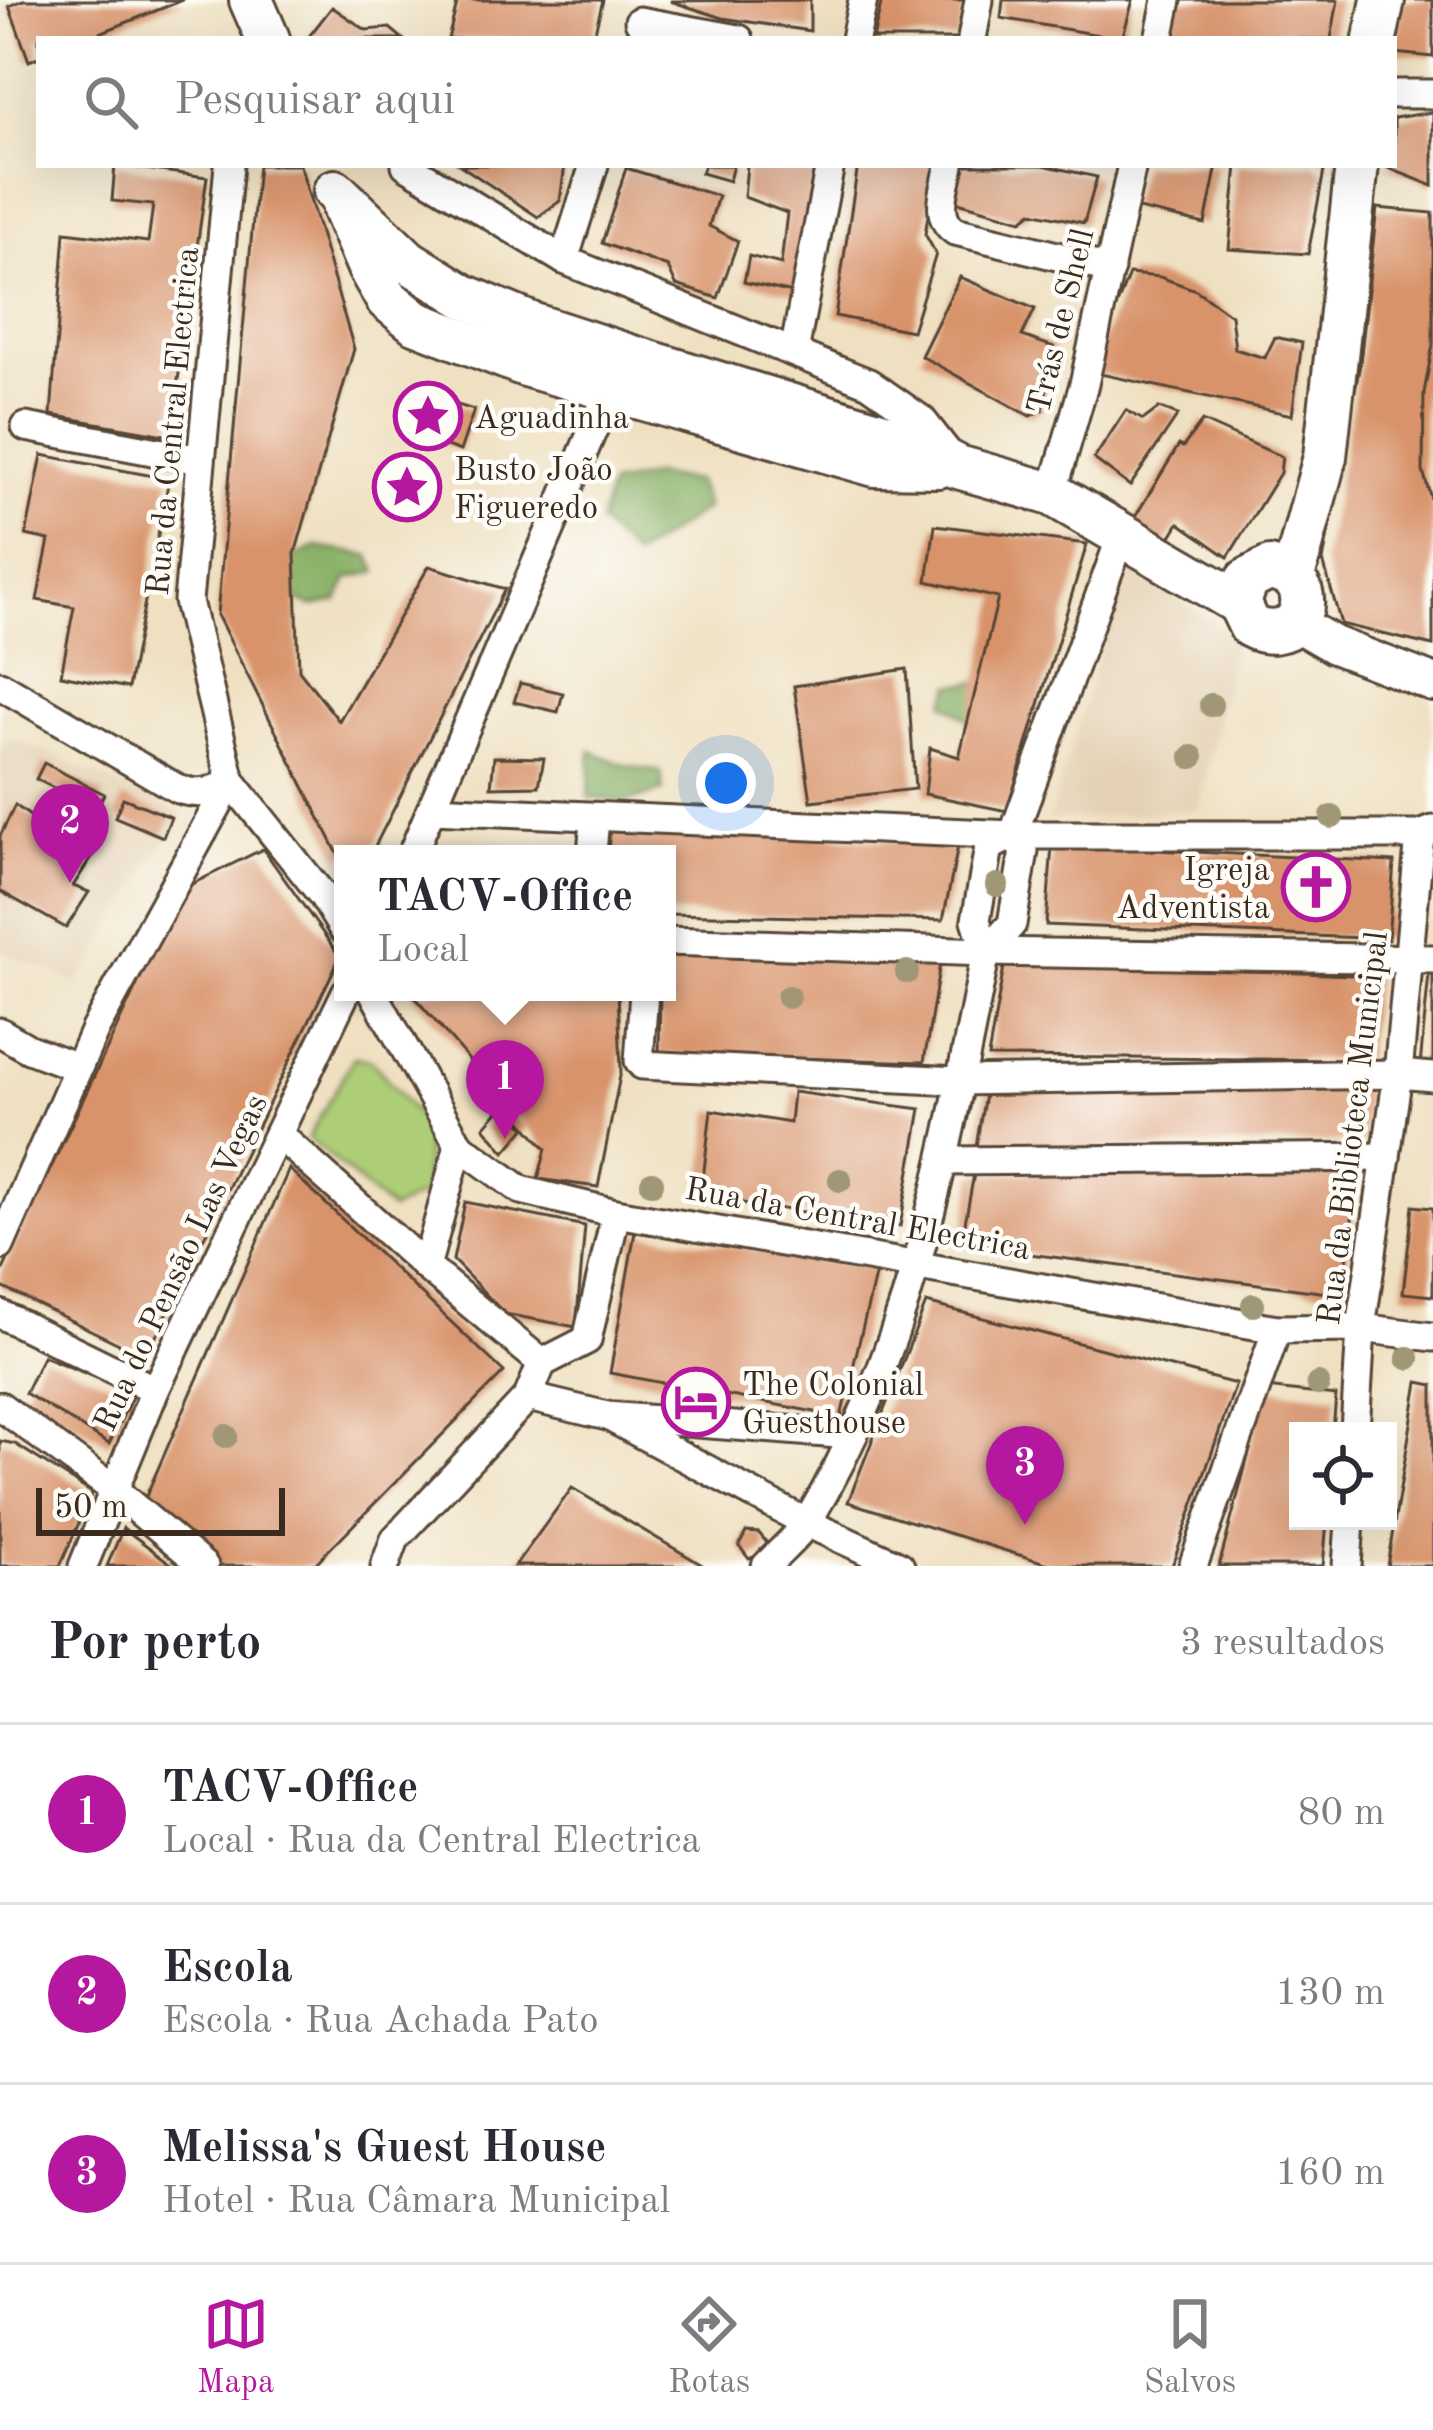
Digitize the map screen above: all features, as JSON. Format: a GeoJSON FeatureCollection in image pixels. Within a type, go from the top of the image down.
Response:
{"type":"FeatureCollection","features":[{"type":"Feature","properties":{"kind":"main road"},"geometry":{"type":"LineString","coordinates":[[248,0],[266,36]]}},
{"type":"Feature","properties":{"kind":"main road"},"geometry":{"type":"LineString","coordinates":[[1377,36],[1383,0]]}},
{"type":"Feature","properties":{"kind":"main road"},"geometry":{"type":"LineString","coordinates":[[1293,577],[1325,457],[1357,168]]}},
{"type":"Feature","properties":{"kind":"main road"},"geometry":{"type":"LineString","coordinates":[[329,178],[387,299],[415,322],[525,365],[617,373],[910,442],[958,466],[1052,494],[1239,603]]}},
{"type":"Feature","properties":{"kind":"main road"},"geometry":{"type":"LineString","coordinates":[[1282,570],[1293,577],[1304,599],[1296,623],[1286,631],[1261,632],[1250,626],[1239,603],[1240,591],[1257,572],[1282,570]]}},
{"type":"Feature","properties":{"kind":"main road"},"geometry":{"type":"LineString","coordinates":[[1296,623],[1334,644],[1433,683]]}},
{"type":"Feature","properties":{"kind":"street"},"geometry":{"type":"LineString","coordinates":[[242,36],[248,0]]}},
{"type":"Feature","properties":{"kind":"street"},"geometry":{"type":"LineString","coordinates":[[856,36],[862,0]]}},
{"type":"Feature","properties":{"kind":"street"},"geometry":{"type":"LineString","coordinates":[[979,0],[982,36]]}},
{"type":"Feature","properties":{"kind":"street"},"geometry":{"type":"LineString","coordinates":[[1160,36],[1168,0]]}},
{"type":"Feature","properties":{"kind":"street"},"geometry":{"type":"LineString","coordinates":[[638,20],[723,36]]}},
{"type":"Feature","properties":{"kind":"street"},"geometry":{"type":"LineString","coordinates":[[1397,94],[1433,94]]}},
{"type":"Feature","properties":{"kind":"street","name":"Rua da Central Electrica"},"geometry":{"type":"LineString","coordinates":[[230,168],[188,601],[231,781],[334,914]]}},
{"type":"Feature","properties":{"kind":"street"},"geometry":{"type":"LineString","coordinates":[[411,168],[564,260],[869,383],[922,420],[958,466]]}},
{"type":"Feature","properties":{"kind":"street"},"geometry":{"type":"LineString","coordinates":[[564,260],[593,168]]}},
{"type":"Feature","properties":{"kind":"street"},"geometry":{"type":"LineString","coordinates":[[794,352],[829,168]]}},
{"type":"Feature","properties":{"kind":"street"},"geometry":{"type":"LineString","coordinates":[[949,168],[941,215],[955,231],[1110,268]]}},
{"type":"Feature","properties":{"kind":"street","name":"Trás de Shell"},"geometry":{"type":"LineString","coordinates":[[1052,494],[1084,383],[1131,168]]}},
{"type":"Feature","properties":{"kind":"street"},"geometry":{"type":"LineString","coordinates":[[416,845],[617,373]]}},
{"type":"Feature","properties":{"kind":"street"},"geometry":{"type":"LineString","coordinates":[[26,427],[200,460]]}},
{"type":"Feature","properties":{"kind":"street"},"geometry":{"type":"LineString","coordinates":[[766,1566],[807,1523],[871,1395],[917,1263],[945,1161],[986,952],[976,920],[989,847],[1013,835],[1122,534]]}},
{"type":"Feature","properties":{"kind":"street"},"geometry":{"type":"LineString","coordinates":[[0,686],[178,789],[213,792],[231,781]]}},
{"type":"Feature","properties":{"kind":"street"},"geometry":{"type":"LineString","coordinates":[[0,1246],[77,1066],[231,781]]}},
{"type":"Feature","properties":{"kind":"street"},"geometry":{"type":"LineString","coordinates":[[431,809],[1013,835],[1426,832]]}},
{"type":"Feature","properties":{"kind":"street"},"geometry":{"type":"LineString","coordinates":[[593,845],[596,817]]}},
{"type":"Feature","properties":{"kind":"street","name":"Rua da Biblioteca Municipal"},"geometry":{"type":"LineString","coordinates":[[1356,1422],[1361,1328],[1398,1074],[1421,959],[1426,832]]}},
{"type":"Feature","properties":{"kind":"street"},"geometry":{"type":"LineString","coordinates":[[676,941],[1421,959]]}},
{"type":"Feature","properties":{"kind":"street","name":"Rua do Pensão Las Vegas"},"geometry":{"type":"LineString","coordinates":[[83,1566],[155,1390],[342,1001]]}},
{"type":"Feature","properties":{"kind":"street","name":"Rua da Central Electrica"},"geometry":{"type":"LineString","coordinates":[[378,1001],[459,1145],[521,1190],[616,1213],[1277,1329],[1361,1328],[1433,1337]]}},
{"type":"Feature","properties":{"kind":"street"},"geometry":{"type":"LineString","coordinates":[[643,1001],[642,1065],[958,1081],[1433,1077]]}},
{"type":"Feature","properties":{"kind":"street"},"geometry":{"type":"LineString","coordinates":[[0,1032],[29,1049],[77,1066]]}},
{"type":"Feature","properties":{"kind":"street"},"geometry":{"type":"LineString","coordinates":[[278,1134],[542,1363]]}},
{"type":"Feature","properties":{"kind":"street"},"geometry":{"type":"LineString","coordinates":[[426,1267],[459,1145]]}},
{"type":"Feature","properties":{"kind":"street"},"geometry":{"type":"LineString","coordinates":[[945,1161],[1386,1157]]}},
{"type":"Feature","properties":{"kind":"street"},"geometry":{"type":"LineString","coordinates":[[385,1566],[395,1539],[528,1397],[542,1363],[587,1340],[616,1213]]}},
{"type":"Feature","properties":{"kind":"street"},"geometry":{"type":"LineString","coordinates":[[0,1313],[155,1390]]}},
{"type":"Feature","properties":{"kind":"street"},"geometry":{"type":"LineString","coordinates":[[1193,1566],[1277,1329]]}},
{"type":"Feature","properties":{"kind":"street"},"geometry":{"type":"LineString","coordinates":[[528,1397],[607,1416],[851,1435]]}},
{"type":"Feature","properties":{"kind":"street"},"geometry":{"type":"LineString","coordinates":[[0,1406],[113,1489],[204,1566]]}},
{"type":"Feature","properties":{"kind":"street"},"geometry":{"type":"LineString","coordinates":[[607,1416],[807,1523],[900,1566]]}},
{"type":"Feature","properties":{"kind":"street"},"geometry":{"type":"LineString","coordinates":[[1347,1566],[1349,1530]]}},
{"type":"Feature","properties":{"kind":"shaded area"},"geometry":{"type":"Polygon","coordinates":[[[1127,564],[1236,639],[1198,810],[1049,820],[1127,564]]]}},
{"type":"Feature","properties":{"kind":"shaded area"},"geometry":{"type":"Polygon","coordinates":[[[19,740],[182,814],[78,983],[0,951],[0,744],[19,740]]]}},
{"type":"Feature","properties":{"kind":"green space"},"geometry":{"type":"Polygon","coordinates":[[[655,475],[697,481],[707,508],[634,557],[599,523],[610,485],[655,475]]]}},
{"type":"Feature","properties":{"kind":"green space"},"geometry":{"type":"Polygon","coordinates":[[[316,547],[369,555],[377,572],[348,578],[338,601],[311,606],[280,591],[281,563],[316,547]]]}},
{"type":"Feature","properties":{"kind":"green space"},"geometry":{"type":"Polygon","coordinates":[[[1000,680],[991,736],[945,703],[952,685],[1000,680]]]}},
{"type":"Feature","properties":{"kind":"green space"},"geometry":{"type":"Polygon","coordinates":[[[591,751],[624,765],[661,772],[663,791],[626,802],[589,798],[591,751]]]}},
{"type":"Feature","properties":{"kind":"green space"},"geometry":{"type":"Polygon","coordinates":[[[354,1057],[371,1060],[427,1127],[424,1193],[391,1210],[308,1138],[354,1057]]]}},
{"type":"Feature","properties":{"kind":"building"},"geometry":{"type":"Polygon","coordinates":[[[23,0],[183,0],[93,36],[36,36],[36,58],[29,61],[9,6],[23,0]]]}},
{"type":"Feature","properties":{"kind":"building"},"geometry":{"type":"Polygon","coordinates":[[[458,0],[603,0],[594,36],[449,36],[458,0]]]}},
{"type":"Feature","properties":{"kind":"building"},"geometry":{"type":"Polygon","coordinates":[[[810,0],[810,31],[723,18],[670,1],[810,0]]]}},
{"type":"Feature","properties":{"kind":"building"},"geometry":{"type":"Polygon","coordinates":[[[882,0],[965,0],[958,36],[874,36],[882,0]]]}},
{"type":"Feature","properties":{"kind":"building"},"geometry":{"type":"Polygon","coordinates":[[[1003,0],[1133,0],[1123,36],[1001,18],[1003,0]]]}},
{"type":"Feature","properties":{"kind":"building"},"geometry":{"type":"Polygon","coordinates":[[[1177,0],[1338,0],[1332,36],[1168,36],[1177,0]]]}},
{"type":"Feature","properties":{"kind":"building"},"geometry":{"type":"Polygon","coordinates":[[[1403,0],[1433,0],[1433,57],[1397,53],[1403,0]]]}},
{"type":"Feature","properties":{"kind":"building"},"geometry":{"type":"Polygon","coordinates":[[[332,7],[366,30],[390,28],[399,36],[309,36],[332,7]]]}},
{"type":"Feature","properties":{"kind":"building"},"geometry":{"type":"Polygon","coordinates":[[[1433,112],[1433,186],[1388,168],[1397,168],[1397,118],[1433,112]]]}},
{"type":"Feature","properties":{"kind":"building"},"geometry":{"type":"Polygon","coordinates":[[[115,168],[207,177],[170,436],[51,415],[65,232],[148,242],[153,205],[112,201],[115,168]]]}},
{"type":"Feature","properties":{"kind":"building"},"geometry":{"type":"Polygon","coordinates":[[[258,168],[301,168],[354,349],[295,554],[299,670],[339,721],[429,566],[505,589],[376,845],[334,846],[217,615],[258,168]]]}},
{"type":"Feature","properties":{"kind":"building"},"geometry":{"type":"Polygon","coordinates":[[[464,168],[565,168],[560,201],[538,217],[464,168]]]}},
{"type":"Feature","properties":{"kind":"building"},"geometry":{"type":"Polygon","coordinates":[[[626,168],[718,196],[709,226],[738,241],[718,298],[676,285],[668,267],[602,243],[626,168]]]}},
{"type":"Feature","properties":{"kind":"building"},"geometry":{"type":"Polygon","coordinates":[[[703,168],[732,168],[729,181],[701,173],[703,168]]]}},
{"type":"Feature","properties":{"kind":"building"},"geometry":{"type":"Polygon","coordinates":[[[747,168],[820,168],[797,294],[744,282],[749,256],[781,264],[787,213],[744,197],[747,168]]]}},
{"type":"Feature","properties":{"kind":"building"},"geometry":{"type":"Polygon","coordinates":[[[858,168],[936,168],[925,234],[936,254],[912,331],[835,316],[858,168]]]}},
{"type":"Feature","properties":{"kind":"building"},"geometry":{"type":"Polygon","coordinates":[[[960,168],[1056,168],[1097,177],[1084,223],[1032,212],[1022,220],[958,202],[960,168]]]}},
{"type":"Feature","properties":{"kind":"building"},"geometry":{"type":"Polygon","coordinates":[[[1141,168],[1216,168],[1205,224],[1129,207],[1141,168]]]}},
{"type":"Feature","properties":{"kind":"building"},"geometry":{"type":"Polygon","coordinates":[[[1237,168],[1324,171],[1308,254],[1229,249],[1237,168]]]}},
{"type":"Feature","properties":{"kind":"building"},"geometry":{"type":"Polygon","coordinates":[[[1377,208],[1433,213],[1433,344],[1424,393],[1423,471],[1433,506],[1433,646],[1341,624],[1323,561],[1360,364],[1377,208]]]}},
{"type":"Feature","properties":{"kind":"building"},"geometry":{"type":"Polygon","coordinates":[[[1129,274],[1160,277],[1196,290],[1231,315],[1235,349],[1265,358],[1275,337],[1302,343],[1292,415],[1091,372],[1129,274]]]}},
{"type":"Feature","properties":{"kind":"building"},"geometry":{"type":"Polygon","coordinates":[[[960,277],[1035,309],[1022,336],[1054,347],[1043,410],[1030,416],[921,356],[960,277]]]}},
{"type":"Feature","properties":{"kind":"building"},"geometry":{"type":"Polygon","coordinates":[[[408,390],[474,410],[460,451],[398,428],[408,390]]]}},
{"type":"Feature","properties":{"kind":"building"},"geometry":{"type":"Polygon","coordinates":[[[1159,408],[1178,415],[1130,486],[1094,459],[1126,410],[1143,420],[1159,408]]]}},
{"type":"Feature","properties":{"kind":"building"},"geometry":{"type":"Polygon","coordinates":[[[1202,421],[1282,457],[1280,473],[1228,557],[1179,523],[1159,556],[1124,535],[1179,445],[1183,447],[1202,421]]]}},
{"type":"Feature","properties":{"kind":"building"},"geometry":{"type":"Polygon","coordinates":[[[42,455],[169,479],[128,688],[61,675],[74,607],[37,600],[49,540],[26,535],[42,455]]]}},
{"type":"Feature","properties":{"kind":"building"},"geometry":{"type":"Polygon","coordinates":[[[935,525],[1087,544],[1007,811],[925,794],[930,748],[959,757],[998,598],[927,581],[935,525]]]}},
{"type":"Feature","properties":{"kind":"building"},"geometry":{"type":"Polygon","coordinates":[[[907,669],[915,789],[811,801],[794,686],[907,669]]]}},
{"type":"Feature","properties":{"kind":"building"},"geometry":{"type":"Polygon","coordinates":[[[520,683],[563,693],[558,712],[514,702],[520,683]]]}},
{"type":"Feature","properties":{"kind":"building"},"geometry":{"type":"Polygon","coordinates":[[[494,757],[544,758],[539,786],[491,787],[494,757]]]}},
{"type":"Feature","properties":{"kind":"building"},"geometry":{"type":"Polygon","coordinates":[[[44,763],[104,794],[96,809],[36,779],[44,763]]]}},
{"type":"Feature","properties":{"kind":"building"},"geometry":{"type":"Polygon","coordinates":[[[123,798],[171,817],[163,837],[115,817],[123,798]]]}},
{"type":"Feature","properties":{"kind":"building"},"geometry":{"type":"Polygon","coordinates":[[[15,805],[56,835],[65,815],[103,840],[73,886],[89,892],[66,928],[0,891],[0,836],[15,805]]]}},
{"type":"Feature","properties":{"kind":"building"},"geometry":{"type":"Polygon","coordinates":[[[610,821],[958,846],[943,920],[676,914],[676,845],[609,845],[610,821]]]}},
{"type":"Feature","properties":{"kind":"building"},"geometry":{"type":"Polygon","coordinates":[[[1052,845],[1394,862],[1388,939],[1046,925],[1052,845]]]}},
{"type":"Feature","properties":{"kind":"building"},"geometry":{"type":"Polygon","coordinates":[[[263,849],[334,949],[334,969],[146,1357],[0,1286],[0,1276],[182,889],[263,849]]]}},
{"type":"Feature","properties":{"kind":"building"},"geometry":{"type":"Polygon","coordinates":[[[676,949],[940,963],[924,1062],[659,1054],[660,1001],[676,1001],[676,949]]]}},
{"type":"Feature","properties":{"kind":"building"},"geometry":{"type":"Polygon","coordinates":[[[1005,961],[1376,976],[1366,1060],[988,1057],[1005,961]]]}},
{"type":"Feature","properties":{"kind":"building"},"geometry":{"type":"Polygon","coordinates":[[[1433,965],[1433,1067],[1420,1066],[1433,965]]]}},
{"type":"Feature","properties":{"kind":"building"},"geometry":{"type":"Polygon","coordinates":[[[418,1001],[618,1001],[621,1071],[598,1187],[538,1179],[546,1149],[418,1001]]]}},
{"type":"Feature","properties":{"kind":"building"},"geometry":{"type":"Polygon","coordinates":[[[1367,1081],[1363,1142],[975,1152],[987,1083],[1367,1081]]]}},
{"type":"Feature","properties":{"kind":"building"},"geometry":{"type":"Polygon","coordinates":[[[793,1092],[921,1109],[900,1226],[701,1197],[711,1110],[790,1123],[793,1092]]]}},
{"type":"Feature","properties":{"kind":"building"},"geometry":{"type":"Polygon","coordinates":[[[502,1107],[526,1127],[505,1152],[484,1127],[502,1107]]]}},
{"type":"Feature","properties":{"kind":"building"},"geometry":{"type":"Polygon","coordinates":[[[1358,1168],[1343,1295],[961,1245],[974,1174],[1358,1168]]]}},
{"type":"Feature","properties":{"kind":"building"},"geometry":{"type":"Polygon","coordinates":[[[289,1169],[504,1372],[313,1566],[218,1566],[140,1510],[289,1169]]]}},
{"type":"Feature","properties":{"kind":"building"},"geometry":{"type":"Polygon","coordinates":[[[465,1202],[585,1226],[576,1327],[505,1314],[453,1260],[465,1202]]]}},
{"type":"Feature","properties":{"kind":"building"},"geometry":{"type":"Polygon","coordinates":[[[1413,1206],[1433,1208],[1433,1296],[1403,1293],[1413,1206]]]}},
{"type":"Feature","properties":{"kind":"building"},"geometry":{"type":"Polygon","coordinates":[[[635,1232],[877,1268],[841,1417],[610,1373],[635,1232]]]}},
{"type":"Feature","properties":{"kind":"building"},"geometry":{"type":"Polygon","coordinates":[[[926,1303],[1236,1384],[1172,1566],[1055,1566],[848,1502],[926,1303]]]}},
{"type":"Feature","properties":{"kind":"building"},"geometry":{"type":"Polygon","coordinates":[[[43,1356],[134,1393],[109,1444],[25,1393],[43,1356]]]}},
{"type":"Feature","properties":{"kind":"building"},"geometry":{"type":"Polygon","coordinates":[[[1418,1382],[1433,1385],[1433,1566],[1387,1566],[1393,1530],[1397,1530],[1418,1382]]]}},
{"type":"Feature","properties":{"kind":"building"},"geometry":{"type":"Polygon","coordinates":[[[1266,1388],[1336,1396],[1334,1422],[1289,1422],[1289,1530],[1326,1530],[1323,1566],[1219,1566],[1266,1388]]]}},
{"type":"Feature","properties":{"kind":"building"},"geometry":{"type":"Polygon","coordinates":[[[0,1441],[15,1444],[92,1493],[60,1566],[0,1566],[0,1441]]]}},
{"type":"Feature","properties":{"kind":"building"},"geometry":{"type":"Polygon","coordinates":[[[572,1488],[704,1566],[515,1566],[572,1488]]]}},
{"type":"Feature","properties":{"kind":"building"},"geometry":{"type":"Polygon","coordinates":[[[123,1528],[174,1566],[107,1566],[123,1528]]]}},
{"type":"Feature","properties":{"kind":"building"},"geometry":{"type":"Polygon","coordinates":[[[746,1532],[759,1533],[767,1543],[763,1553],[749,1559],[739,1546],[746,1532]]]}},
{"type":"Feature","properties":{"kind":"place","name":"Aguadinha"},"geometry":{"type":"Point","coordinates":[428,416]}},
{"type":"Feature","properties":{"kind":"place","name":"Busto João Figueredo"},"geometry":{"type":"Point","coordinates":[407,487]}},
{"type":"Feature","properties":{"kind":"place","name":"Escola"},"geometry":{"type":"Point","coordinates":[70,883]}},
{"type":"Feature","properties":{"kind":"place","name":"Igreja Adventista"},"geometry":{"type":"Point","coordinates":[1316,887]}},
{"type":"Feature","properties":{"kind":"place","name":"TACV-Office"},"geometry":{"type":"Point","coordinates":[505,1139]}},
{"type":"Feature","properties":{"kind":"place","name":"The Colonial Guesthouse"},"geometry":{"type":"Point","coordinates":[696,1402]}},
{"type":"Feature","properties":{"kind":"place","name":"Melissa's Guest House"},"geometry":{"type":"Point","coordinates":[1025,1525]}}]}
